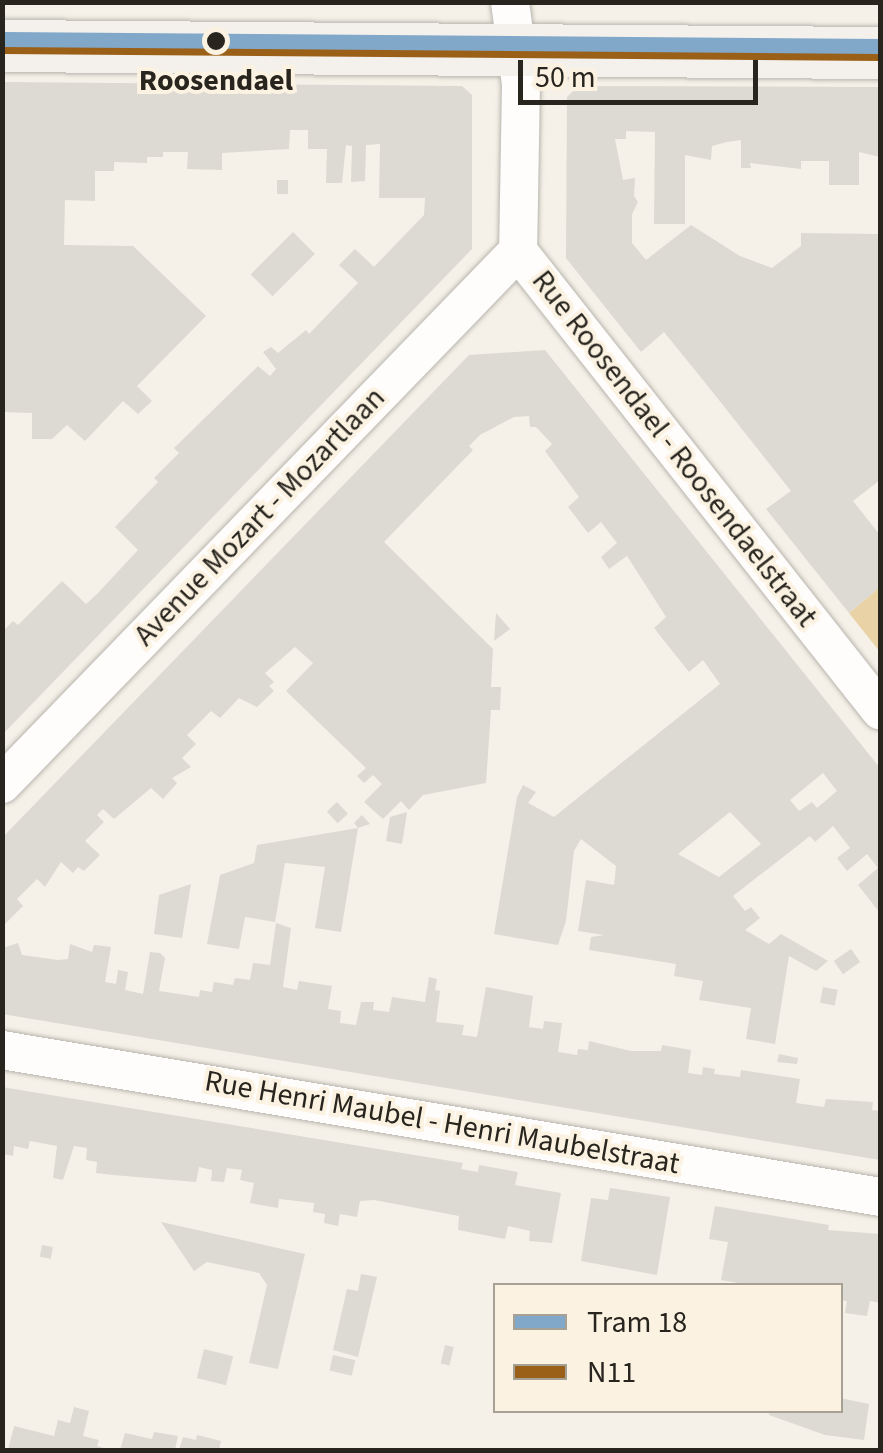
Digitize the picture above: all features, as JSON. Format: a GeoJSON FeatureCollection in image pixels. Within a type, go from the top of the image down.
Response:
{"type":"FeatureCollection","features":[{"type":"Feature","properties":{"kind":"main road"},"geometry":{"type":"LineString","coordinates":[[2,46],[513,26],[880,53]]}},
{"type":"Feature","properties":{"kind":"street","name":"Rue Roosendael - Roosendaelstraat"},"geometry":{"type":"LineString","coordinates":[[513,26],[520,84],[518,251],[880,710]]}},
{"type":"Feature","properties":{"kind":"street","name":"Avenue Mozart - Mozartlaan"},"geometry":{"type":"LineString","coordinates":[[2,784],[518,251]]}},
{"type":"Feature","properties":{"kind":"street","name":"Rue Henri Maubel - Henri Maubelstraat"},"geometry":{"type":"LineString","coordinates":[[2,1050],[880,1197]]}},
{"type":"Feature","properties":{"kind":"shaded area"},"geometry":{"type":"Polygon","coordinates":[[[880,587],[880,652],[849,613],[880,587]]]}},
{"type":"Feature","properties":{"kind":"building"},"geometry":{"type":"Polygon","coordinates":[[[2,82],[462,86],[472,95],[472,249],[2,735],[2,632],[13,621],[18,625],[62,581],[86,604],[97,594],[138,550],[115,527],[158,482],[154,478],[179,453],[174,448],[258,366],[270,376],[276,369],[263,352],[271,347],[278,353],[306,330],[309,334],[358,283],[339,265],[355,249],[374,267],[424,215],[425,198],[379,198],[380,144],[366,145],[365,181],[351,182],[352,146],[346,145],[342,183],[326,183],[327,149],[308,149],[308,130],[290,130],[289,149],[222,153],[222,170],[187,169],[188,152],[163,152],[163,157],[147,157],[147,163],[114,162],[114,171],[95,171],[95,201],[65,200],[64,245],[133,246],[206,316],[137,386],[152,401],[138,414],[123,401],[85,441],[67,425],[52,439],[32,439],[32,413],[2,412],[2,82]]]}},
{"type":"Feature","properties":{"kind":"building"},"geometry":{"type":"Polygon","coordinates":[[[578,86],[880,87],[880,157],[859,152],[859,185],[829,185],[829,161],[801,161],[801,169],[750,163],[751,168],[741,168],[741,140],[727,142],[712,146],[711,160],[685,155],[685,224],[654,224],[655,132],[626,131],[626,139],[615,139],[623,180],[635,178],[634,196],[638,202],[632,214],[632,243],[646,260],[691,225],[740,256],[772,268],[801,246],[801,233],[880,234],[880,480],[853,501],[880,535],[880,587],[849,613],[766,509],[791,491],[707,385],[664,332],[641,352],[566,258],[567,97],[578,86]]]}},
{"type":"Feature","properties":{"kind":"building"},"geometry":{"type":"Polygon","coordinates":[[[277,180],[288,180],[288,194],[277,194],[277,180]]]}},
{"type":"Feature","properties":{"kind":"building"},"geometry":{"type":"Polygon","coordinates":[[[293,232],[315,254],[272,296],[251,274],[293,232]]]}},
{"type":"Feature","properties":{"kind":"building"},"geometry":{"type":"Polygon","coordinates":[[[545,350],[880,768],[880,913],[858,885],[878,868],[867,854],[847,871],[837,858],[850,848],[833,826],[815,842],[810,836],[733,896],[745,911],[751,907],[760,918],[745,930],[769,944],[781,934],[828,961],[816,971],[789,956],[775,1044],[746,1039],[751,1008],[699,1000],[703,981],[674,976],[676,964],[589,950],[591,937],[604,935],[578,931],[586,880],[614,885],[616,866],[581,839],[574,851],[566,921],[558,945],[494,934],[517,797],[523,785],[536,792],[528,803],[554,817],[720,684],[703,660],[689,672],[654,628],[666,617],[627,556],[609,569],[601,557],[617,543],[601,522],[588,533],[568,507],[579,497],[545,451],[552,444],[536,427],[530,427],[529,416],[514,417],[480,435],[469,446],[473,450],[384,542],[493,649],[491,687],[501,687],[500,710],[491,710],[486,783],[423,795],[409,810],[401,801],[383,819],[364,802],[382,784],[373,775],[364,783],[357,776],[366,768],[286,691],[313,663],[295,647],[265,673],[274,682],[269,686],[274,691],[257,707],[239,698],[220,718],[211,711],[187,735],[196,744],[182,758],[191,767],[172,778],[177,783],[163,799],[151,788],[114,819],[103,809],[97,815],[104,822],[85,841],[100,855],[84,871],[78,867],[73,873],[61,862],[45,887],[37,879],[17,899],[23,906],[2,927],[2,838],[469,355],[545,350]],[[823,773],[790,800],[799,811],[812,802],[817,808],[837,791],[823,773]],[[730,812],[678,854],[719,877],[761,844],[730,812]]]}},
{"type":"Feature","properties":{"kind":"building"},"geometry":{"type":"Polygon","coordinates":[[[496,613],[510,629],[494,641],[496,613]]]}},
{"type":"Feature","properties":{"kind":"building"},"geometry":{"type":"Polygon","coordinates":[[[337,802],[348,814],[338,823],[327,812],[337,802]]]}},
{"type":"Feature","properties":{"kind":"building"},"geometry":{"type":"Polygon","coordinates":[[[407,812],[402,844],[386,841],[390,817],[407,812]]]}},
{"type":"Feature","properties":{"kind":"building"},"geometry":{"type":"Polygon","coordinates":[[[362,815],[370,824],[358,828],[354,823],[362,815]]]}},
{"type":"Feature","properties":{"kind":"building"},"geometry":{"type":"Polygon","coordinates":[[[358,828],[341,932],[315,928],[325,867],[285,863],[275,922],[245,917],[239,949],[207,944],[220,875],[254,863],[257,845],[358,828]]]}},
{"type":"Feature","properties":{"kind":"building"},"geometry":{"type":"Polygon","coordinates":[[[191,884],[182,938],[154,934],[159,895],[191,884]]]}},
{"type":"Feature","properties":{"kind":"building"},"geometry":{"type":"Polygon","coordinates":[[[276,923],[291,928],[283,987],[297,990],[299,981],[332,986],[328,1009],[341,1011],[340,1023],[356,1025],[361,1002],[374,1002],[373,1010],[389,1012],[392,997],[425,1002],[429,977],[437,979],[435,990],[440,991],[436,1022],[464,1025],[462,1035],[477,1037],[486,987],[533,996],[529,1027],[543,1029],[544,1021],[562,1023],[558,1052],[577,1055],[578,1049],[588,1050],[589,1041],[631,1051],[661,1051],[662,1045],[691,1050],[688,1073],[702,1075],[703,1067],[715,1069],[714,1074],[740,1077],[741,1070],[800,1079],[796,1103],[824,1107],[826,1099],[873,1102],[872,1110],[880,1111],[880,1160],[2,1014],[2,948],[18,943],[22,955],[58,960],[68,959],[70,944],[92,952],[94,945],[111,947],[105,982],[116,984],[118,970],[128,972],[125,990],[143,994],[150,952],[160,953],[165,958],[159,991],[199,997],[200,990],[212,992],[214,982],[233,985],[235,978],[250,980],[253,963],[270,965],[276,923]]]}},
{"type":"Feature","properties":{"kind":"building"},"geometry":{"type":"Polygon","coordinates":[[[851,949],[860,962],[843,974],[834,961],[851,949]]]}},
{"type":"Feature","properties":{"kind":"building"},"geometry":{"type":"Polygon","coordinates":[[[823,987],[838,990],[835,1006],[820,1003],[823,987]]]}},
{"type":"Feature","properties":{"kind":"building"},"geometry":{"type":"Polygon","coordinates":[[[779,1054],[798,1058],[797,1064],[777,1062],[779,1054]]]}},
{"type":"Feature","properties":{"kind":"building"},"geometry":{"type":"Polygon","coordinates":[[[2,1087],[463,1163],[461,1169],[478,1172],[479,1165],[518,1172],[515,1185],[561,1193],[552,1243],[529,1241],[530,1231],[508,1226],[505,1239],[458,1230],[459,1216],[374,1200],[360,1201],[357,1217],[340,1214],[338,1226],[324,1223],[325,1214],[313,1212],[314,1203],[279,1199],[278,1208],[250,1203],[254,1183],[240,1180],[242,1170],[227,1168],[224,1182],[211,1181],[212,1170],[199,1167],[196,1182],[96,1173],[97,1162],[86,1160],[87,1148],[74,1146],[63,1180],[53,1178],[57,1146],[30,1141],[28,1149],[14,1146],[13,1156],[2,1154],[2,1087]]]}},
{"type":"Feature","properties":{"kind":"building"},"geometry":{"type":"Polygon","coordinates":[[[610,1188],[670,1197],[657,1275],[581,1261],[591,1198],[608,1200],[610,1188]]]}},
{"type":"Feature","properties":{"kind":"building"},"geometry":{"type":"Polygon","coordinates":[[[715,1206],[829,1225],[828,1230],[880,1234],[880,1303],[870,1301],[867,1316],[845,1313],[843,1283],[721,1280],[728,1242],[709,1239],[715,1206]]]}},
{"type":"Feature","properties":{"kind":"building"},"geometry":{"type":"Polygon","coordinates":[[[161,1222],[305,1254],[278,1369],[249,1363],[267,1285],[259,1273],[207,1262],[194,1271],[161,1222]]]}},
{"type":"Feature","properties":{"kind":"building"},"geometry":{"type":"Polygon","coordinates":[[[42,1245],[53,1247],[51,1259],[40,1257],[42,1245]]]}},
{"type":"Feature","properties":{"kind":"building"},"geometry":{"type":"Polygon","coordinates":[[[361,1274],[377,1277],[358,1357],[333,1350],[347,1289],[358,1291],[361,1274]]]}},
{"type":"Feature","properties":{"kind":"building"},"geometry":{"type":"Polygon","coordinates":[[[445,1345],[454,1347],[449,1366],[441,1364],[445,1345]]]}},
{"type":"Feature","properties":{"kind":"building"},"geometry":{"type":"Polygon","coordinates":[[[204,1349],[233,1356],[226,1385],[197,1378],[204,1349]]]}},
{"type":"Feature","properties":{"kind":"building"},"geometry":{"type":"Polygon","coordinates":[[[333,1355],[355,1360],[352,1376],[329,1371],[333,1355]]]}},
{"type":"Feature","properties":{"kind":"building"},"geometry":{"type":"Polygon","coordinates":[[[843,1399],[869,1404],[864,1440],[825,1435],[769,1415],[843,1413],[843,1399]]]}},
{"type":"Feature","properties":{"kind":"building"},"geometry":{"type":"Polygon","coordinates":[[[74,1407],[89,1411],[83,1436],[99,1440],[97,1446],[110,1450],[8,1450],[14,1426],[54,1436],[58,1420],[70,1423],[74,1407]]]}},
{"type":"Feature","properties":{"kind":"building"},"geometry":{"type":"Polygon","coordinates":[[[154,1432],[178,1436],[175,1450],[120,1450],[125,1433],[152,1439],[154,1432]]]}},
{"type":"Feature","properties":{"kind":"building"},"geometry":{"type":"Polygon","coordinates":[[[197,1435],[221,1441],[219,1450],[179,1450],[183,1437],[196,1440],[197,1435]]]}},
{"type":"Feature","properties":{"kind":"tram line","name":"18"},"geometry":{"type":"LineString","coordinates":[[2,39],[880,46]]}},
{"type":"Feature","properties":{"kind":"transit line","name":"N11"},"geometry":{"type":"LineString","coordinates":[[2,46],[880,53]]}},
{"type":"Feature","properties":{"kind":"place","name":"Roosendael"},"geometry":{"type":"Point","coordinates":[216,41]}}]}
